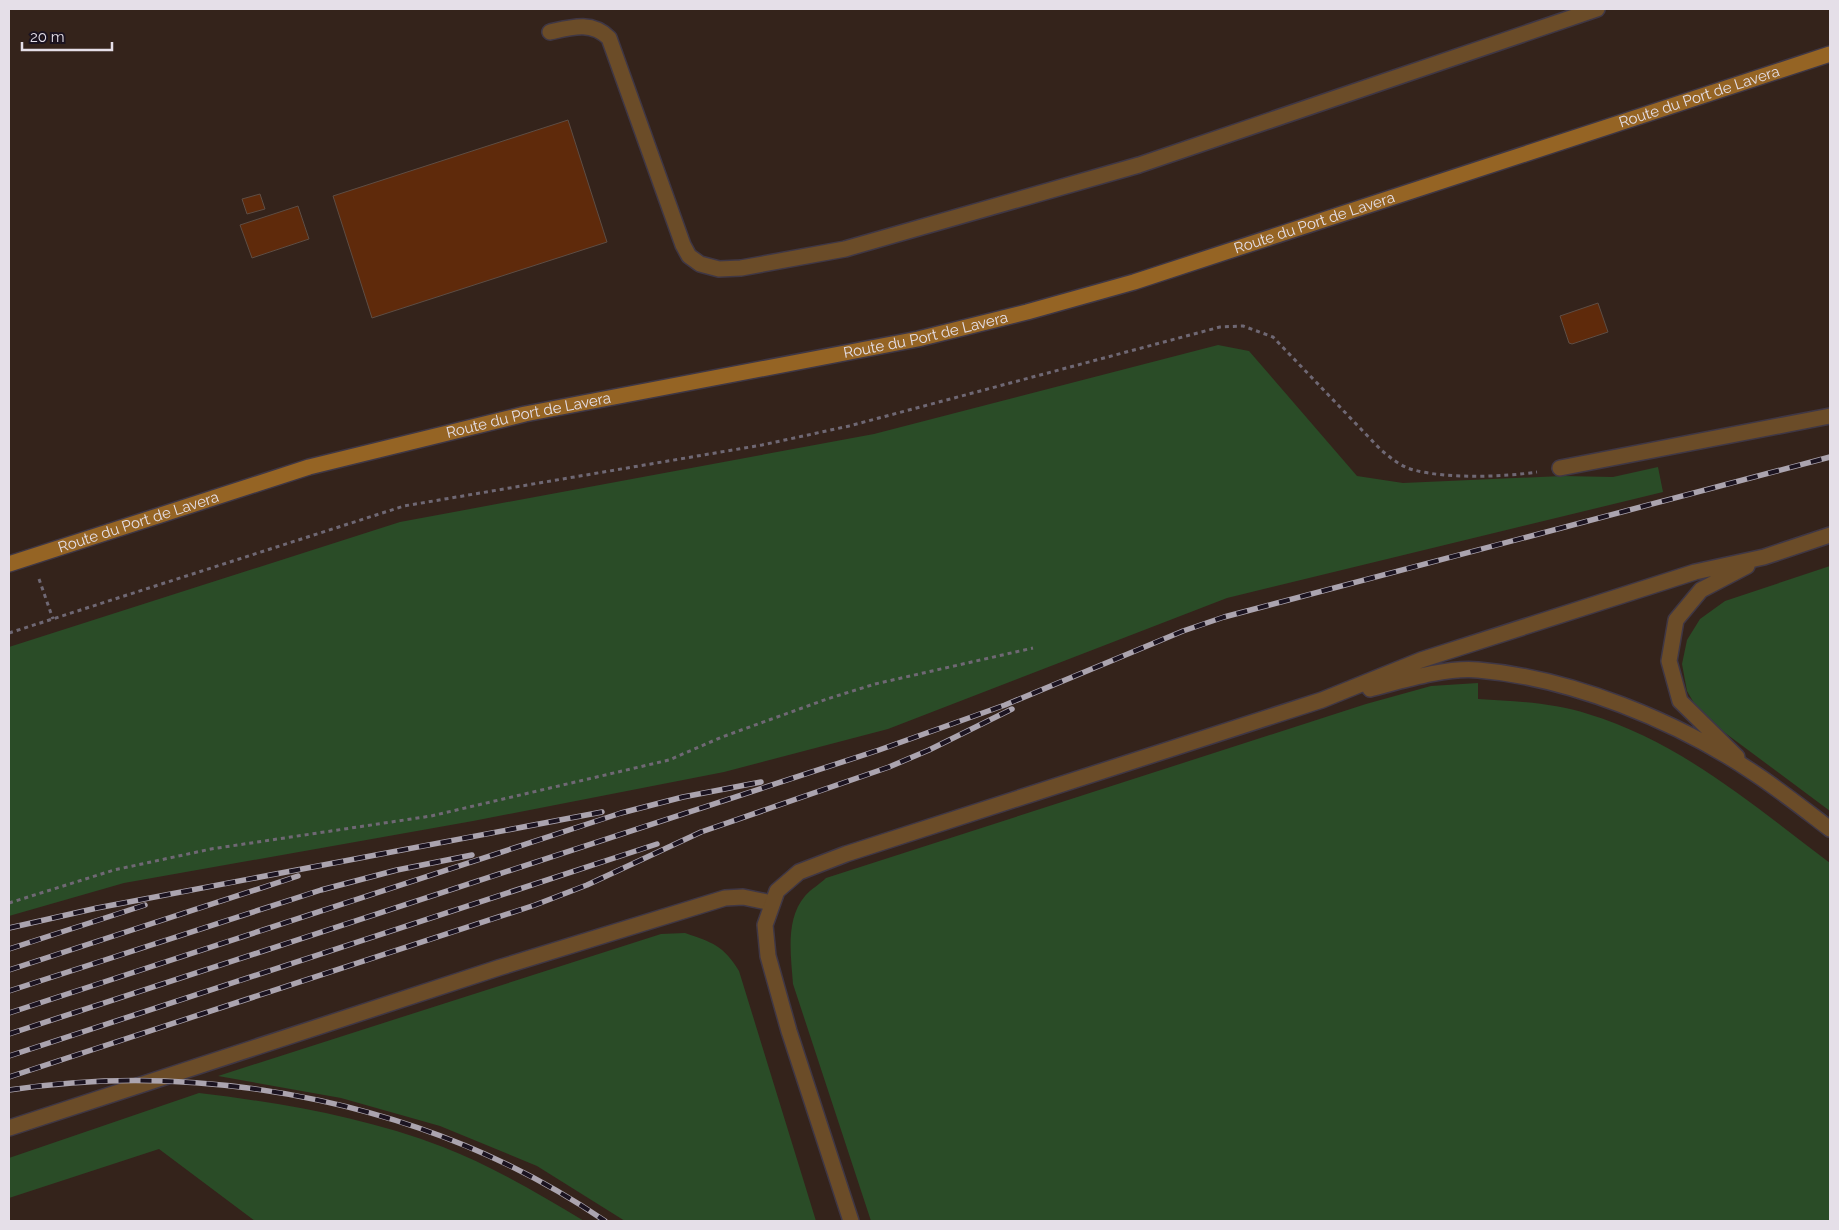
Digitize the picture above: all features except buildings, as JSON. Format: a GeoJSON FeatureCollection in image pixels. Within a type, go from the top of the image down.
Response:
{"type":"FeatureCollection","features":[{"type":"Feature","properties":{"kind":"street"},"geometry":{"type":"LineString","coordinates":[[550,32],[589,26],[601,30],[609,38],[683,245],[689,256],[700,264],[719,269],[740,268],[844,249],[1139,165],[1597,9]]}},
{"type":"Feature","properties":{"kind":"street","name":"Route du Port de Lavera"},"geometry":{"type":"LineString","coordinates":[[9,564],[318,464],[525,414],[918,339],[1098,292],[1830,54]]}},
{"type":"Feature","properties":{"kind":"street"},"geometry":{"type":"LineString","coordinates":[[1560,468],[1830,416]]}},
{"type":"Feature","properties":{"kind":"street"},"geometry":{"type":"LineString","coordinates":[[851,1221],[789,1031],[768,956],[765,925],[772,903],[777,892],[799,872],[846,854],[1322,700],[1431,656],[1695,572],[1764,557],[1830,535]]}},
{"type":"Feature","properties":{"kind":"street"},"geometry":{"type":"LineString","coordinates":[[1753,772],[1680,701],[1669,661],[1676,620],[1701,590],[1764,557]]}},
{"type":"Feature","properties":{"kind":"street"},"geometry":{"type":"LineString","coordinates":[[1322,700],[1429,675],[1477,670],[1556,684],[1660,720],[1753,772],[1830,829]]}},
{"type":"Feature","properties":{"kind":"street"},"geometry":{"type":"LineString","coordinates":[[9,1128],[498,968],[725,898],[743,897],[772,903]]}},
{"type":"Feature","properties":{"kind":"path"},"geometry":{"type":"LineString","coordinates":[[9,633],[404,506],[762,445],[849,426],[1220,326],[1243,326],[1274,337],[1381,450],[1396,462],[1412,470],[1441,475],[1519,475],[1560,468]]}},
{"type":"Feature","properties":{"kind":"path"},"geometry":{"type":"LineString","coordinates":[[31,557],[53,619]]}},
{"type":"Feature","properties":{"kind":"path"},"geometry":{"type":"LineString","coordinates":[[9,903],[114,870],[212,849],[431,816],[669,760],[722,737],[859,689],[1033,648]]}},
{"type":"Feature","properties":{"kind":"shaded area"},"geometry":{"type":"Polygon","coordinates":[[[9,9],[1830,9],[1830,1221],[9,1221],[9,9]]]}},
{"type":"Feature","properties":{"kind":"green space"},"geometry":{"type":"Polygon","coordinates":[[[1218,345],[1249,351],[1357,476],[1403,483],[1562,476],[1613,477],[1658,467],[1663,492],[1227,598],[888,729],[724,772],[473,821],[124,883],[9,916],[9,647],[400,522],[874,434],[1218,345]]]}},
{"type":"Feature","properties":{"kind":"green space"},"geometry":{"type":"Polygon","coordinates":[[[1830,566],[1830,811],[1701,715],[1687,691],[1682,664],[1687,640],[1700,619],[1725,601],[1830,566]]]}},
{"type":"Feature","properties":{"kind":"green space"},"geometry":{"type":"Polygon","coordinates":[[[1478,683],[1478,699],[1534,703],[1575,710],[1622,726],[1654,741],[1685,758],[1745,798],[1830,863],[1830,1221],[871,1221],[793,984],[791,938],[794,916],[799,905],[810,891],[826,878],[1366,704],[1431,686],[1478,683]]]}},
{"type":"Feature","properties":{"kind":"green space"},"geometry":{"type":"Polygon","coordinates":[[[685,933],[703,939],[722,950],[739,971],[816,1221],[625,1221],[537,1166],[440,1126],[341,1098],[218,1076],[661,934],[685,933]]]}},
{"type":"Feature","properties":{"kind":"green space"},"geometry":{"type":"Polygon","coordinates":[[[199,1093],[261,1101],[322,1112],[413,1136],[479,1163],[533,1191],[584,1221],[255,1221],[159,1149],[9,1198],[9,1158],[199,1093]]]}},
{"type":"Feature","properties":{"kind":"railway"},"geometry":{"type":"LineString","coordinates":[[9,1034],[879,750],[1005,705],[1183,631],[1224,617],[1830,457]]}},
{"type":"Feature","properties":{"kind":"railway"},"geometry":{"type":"LineString","coordinates":[[9,1077],[535,905],[587,885],[701,832],[889,767],[929,750],[1012,709]]}},
{"type":"Feature","properties":{"kind":"railway"},"geometry":{"type":"LineString","coordinates":[[9,1013],[621,813],[683,797],[761,782]]}},
{"type":"Feature","properties":{"kind":"railway"},"geometry":{"type":"LineString","coordinates":[[9,928],[97,908],[602,812]]}},
{"type":"Feature","properties":{"kind":"railway"},"geometry":{"type":"LineString","coordinates":[[9,1056],[657,844]]}},
{"type":"Feature","properties":{"kind":"railway"},"geometry":{"type":"LineString","coordinates":[[9,991],[321,890],[397,870],[472,855]]}},
{"type":"Feature","properties":{"kind":"railway"},"geometry":{"type":"LineString","coordinates":[[9,970],[298,876]]}},
{"type":"Feature","properties":{"kind":"railway"},"geometry":{"type":"LineString","coordinates":[[9,949],[145,905]]}},
{"type":"Feature","properties":{"kind":"railway"},"geometry":{"type":"LineString","coordinates":[[9,1090],[86,1082],[164,1081],[242,1087],[319,1100],[395,1120],[469,1147],[539,1181],[605,1221]]}}]}
